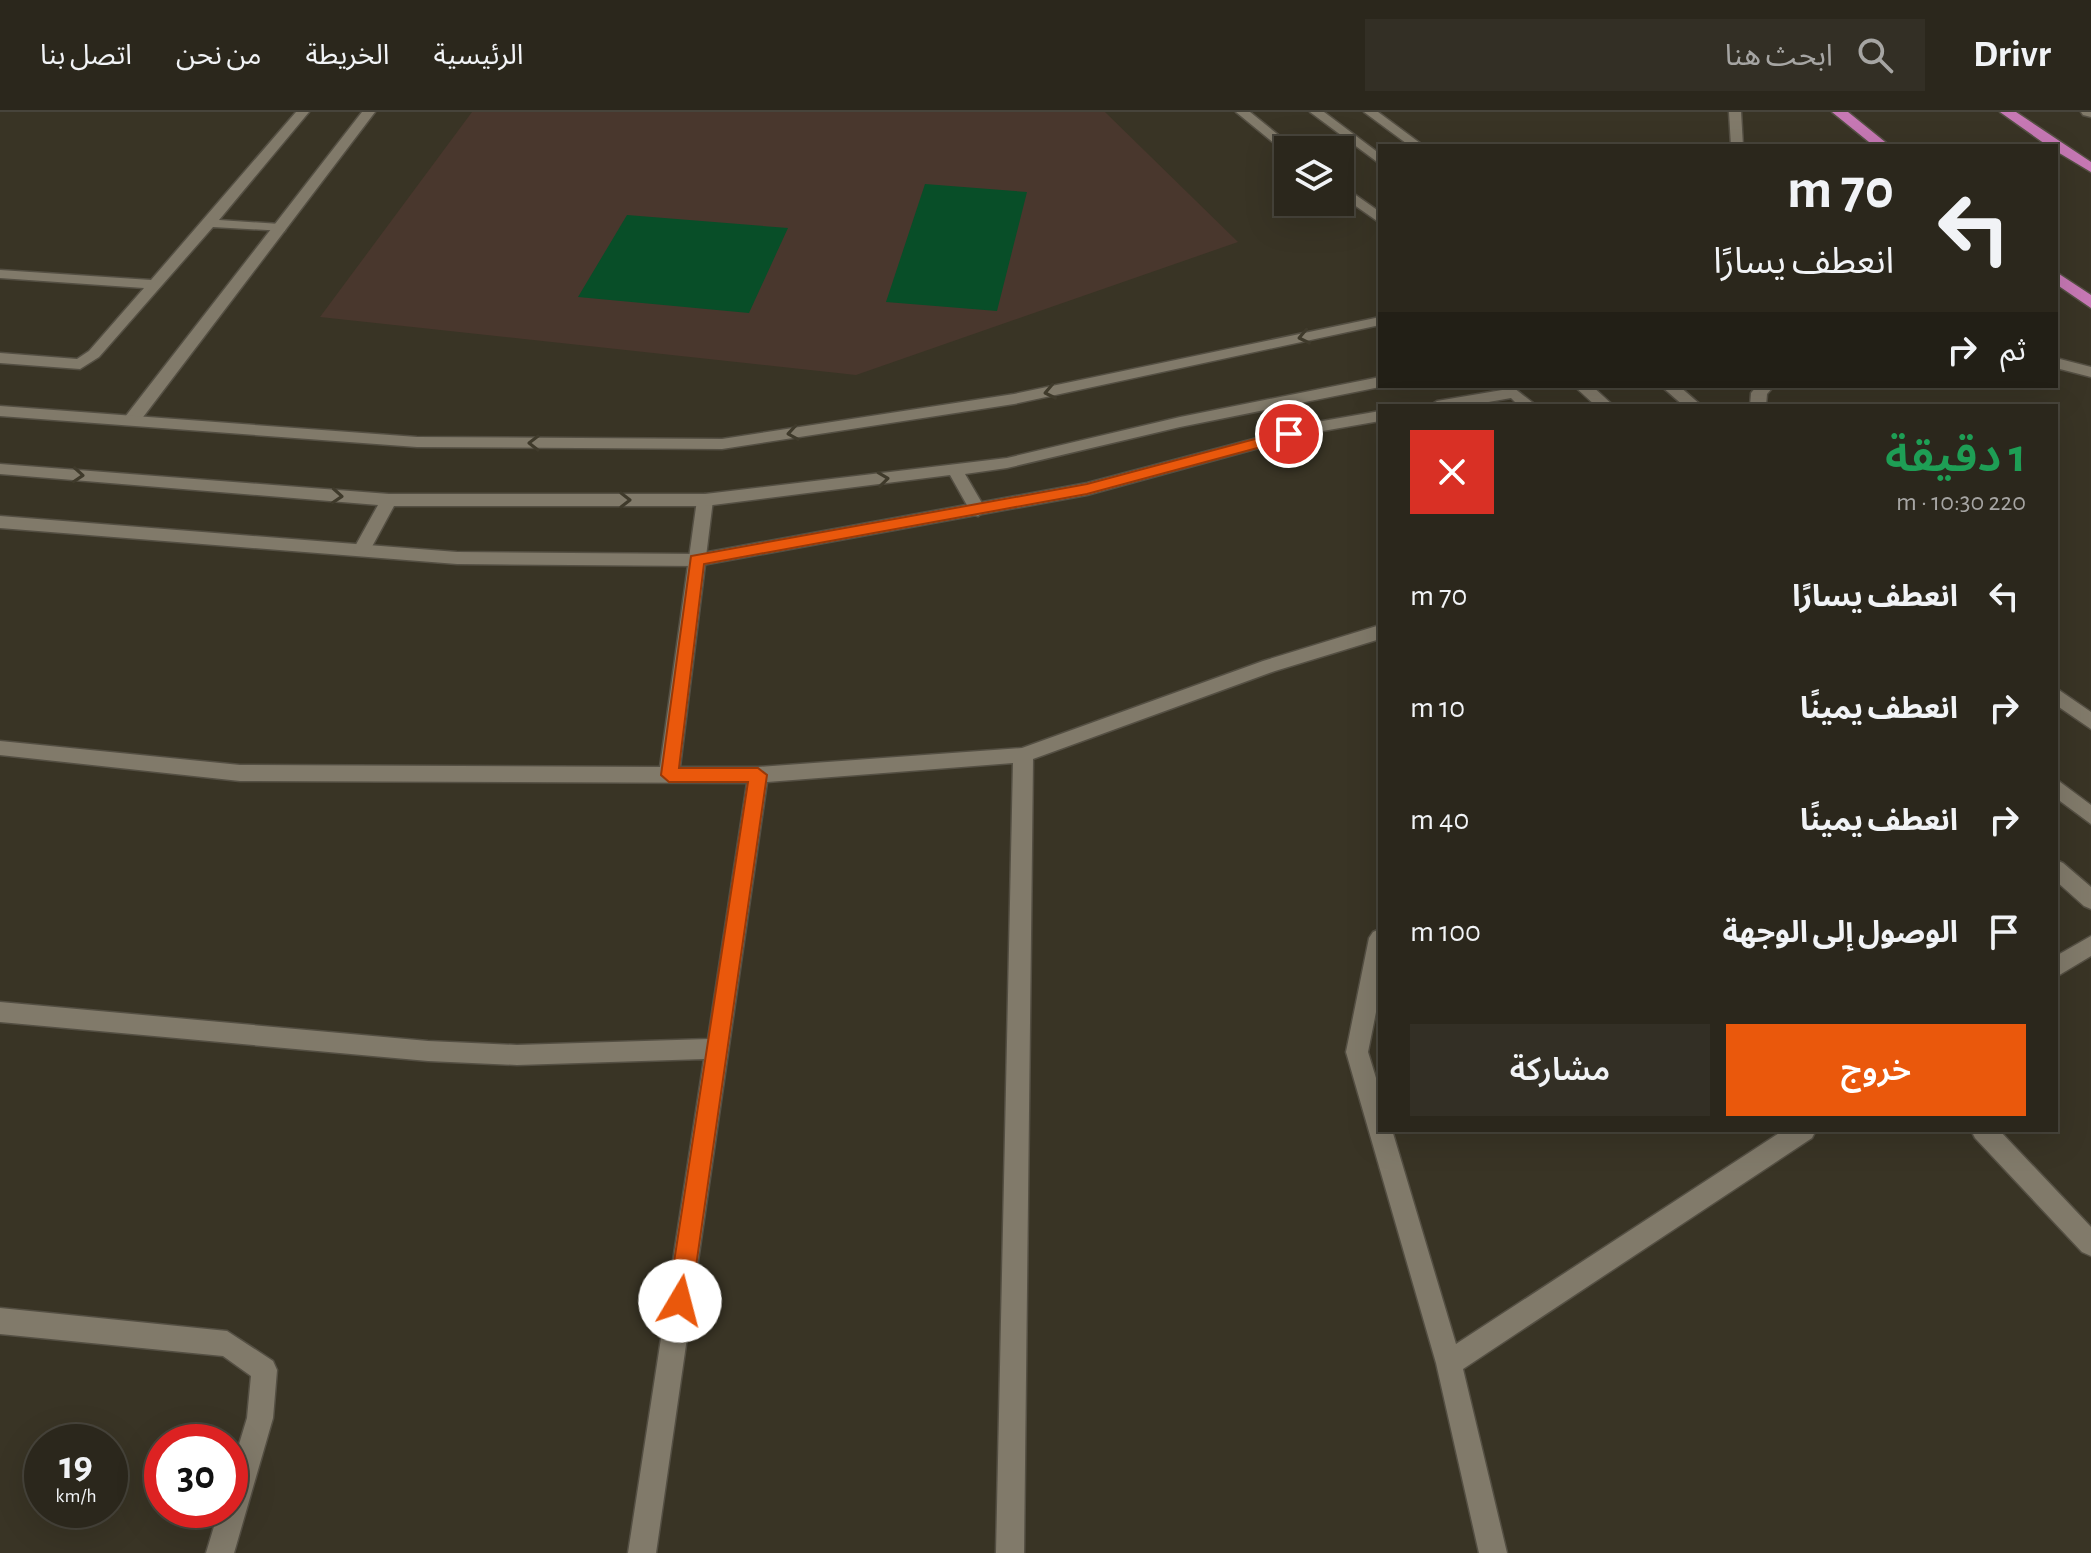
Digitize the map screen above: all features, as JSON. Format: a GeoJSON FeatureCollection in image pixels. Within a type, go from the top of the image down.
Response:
{"type":"FeatureCollection","features":[{"type":"Feature","properties":{"kind":"highway"},"geometry":{"type":"LineString","coordinates":[[1839,112],[1880,144]]}},
{"type":"Feature","properties":{"kind":"highway"},"geometry":{"type":"LineString","coordinates":[[2007,112],[2055,144]]}},
{"type":"Feature","properties":{"kind":"highway"},"geometry":{"type":"LineString","coordinates":[[2058,146],[2091,168]]}},
{"type":"Feature","properties":{"kind":"highway"},"geometry":{"type":"LineString","coordinates":[[2058,278],[2091,303]]}},
{"type":"Feature","properties":{"kind":"street"},"geometry":{"type":"LineString","coordinates":[[0,358],[80,364],[94,354],[303,112]]}},
{"type":"Feature","properties":{"kind":"street"},"geometry":{"type":"LineString","coordinates":[[131,421],[369,112]]}},
{"type":"Feature","properties":{"kind":"street"},"geometry":{"type":"LineString","coordinates":[[1242,112],[1274,137]]}},
{"type":"Feature","properties":{"kind":"street"},"geometry":{"type":"LineString","coordinates":[[1316,112],[1378,158]]}},
{"type":"Feature","properties":{"kind":"street"},"geometry":{"type":"LineString","coordinates":[[1370,112],[1415,144]]}},
{"type":"Feature","properties":{"kind":"street"},"geometry":{"type":"LineString","coordinates":[[1735,112],[1737,144]]}},
{"type":"Feature","properties":{"kind":"street"},"geometry":{"type":"LineString","coordinates":[[1354,199],[1378,217]]}},
{"type":"Feature","properties":{"kind":"street"},"geometry":{"type":"LineString","coordinates":[[209,223],[280,228]]}},
{"type":"Feature","properties":{"kind":"street"},"geometry":{"type":"LineString","coordinates":[[0,274],[156,285]]}},
{"type":"Feature","properties":{"kind":"street"},"geometry":{"type":"LineString","coordinates":[[0,411],[417,442],[722,444],[1014,399],[1378,321]]}},
{"type":"Feature","properties":{"kind":"street"},"geometry":{"type":"LineString","coordinates":[[2058,364],[2091,372]]}},
{"type":"Feature","properties":{"kind":"street"},"geometry":{"type":"LineString","coordinates":[[0,469],[389,500],[705,500],[1007,463],[1180,422],[1378,382]]}},
{"type":"Feature","properties":{"kind":"street"},"geometry":{"type":"LineString","coordinates":[[1584,388],[1604,404]]}},
{"type":"Feature","properties":{"kind":"street"},"geometry":{"type":"LineString","coordinates":[[1672,388],[1692,404]]}},
{"type":"Feature","properties":{"kind":"street"},"geometry":{"type":"LineString","coordinates":[[1449,404],[1514,393],[1527,404]]}},
{"type":"Feature","properties":{"kind":"street"},"geometry":{"type":"LineString","coordinates":[[0,522],[457,558],[697,560],[1087,489],[1317,427],[1378,416]]}},
{"type":"Feature","properties":{"kind":"street"},"geometry":{"type":"LineString","coordinates":[[955,470],[978,510]]}},
{"type":"Feature","properties":{"kind":"street"},"geometry":{"type":"LineString","coordinates":[[362,550],[389,500]]}},
{"type":"Feature","properties":{"kind":"street"},"geometry":{"type":"LineString","coordinates":[[669,775],[705,500]]}},
{"type":"Feature","properties":{"kind":"street"},"geometry":{"type":"LineString","coordinates":[[0,748],[240,773],[758,775],[1023,755],[1269,666],[1378,633]]}},
{"type":"Feature","properties":{"kind":"street"},"geometry":{"type":"LineString","coordinates":[[2058,697],[2091,722]]}},
{"type":"Feature","properties":{"kind":"street"},"geometry":{"type":"LineString","coordinates":[[1010,1553],[1023,755]]}},
{"type":"Feature","properties":{"kind":"street"},"geometry":{"type":"LineString","coordinates":[[642,1553],[758,775]]}},
{"type":"Feature","properties":{"kind":"street"},"geometry":{"type":"LineString","coordinates":[[2058,789],[2091,816]]}},
{"type":"Feature","properties":{"kind":"street"},"geometry":{"type":"LineString","coordinates":[[2058,871],[2091,900]]}},
{"type":"Feature","properties":{"kind":"street"},"geometry":{"type":"LineString","coordinates":[[2058,967],[2091,945]]}},
{"type":"Feature","properties":{"kind":"street"},"geometry":{"type":"LineString","coordinates":[[1378,948],[1357,1052],[1378,1123]]}},
{"type":"Feature","properties":{"kind":"street"},"geometry":{"type":"LineString","coordinates":[[0,1012],[443,1052],[517,1055],[717,1049]]}},
{"type":"Feature","properties":{"kind":"street"},"geometry":{"type":"LineString","coordinates":[[1381,1132],[1449,1363],[1493,1553]]}},
{"type":"Feature","properties":{"kind":"street"},"geometry":{"type":"LineString","coordinates":[[1449,1363],[1801,1132]]}},
{"type":"Feature","properties":{"kind":"street"},"geometry":{"type":"LineString","coordinates":[[1985,1132],[2091,1244]]}},
{"type":"Feature","properties":{"kind":"street"},"geometry":{"type":"LineString","coordinates":[[0,1321],[227,1344],[264,1370],[260,1418],[220,1553]]}},
{"type":"Feature","properties":{"kind":"shaded area"},"geometry":{"type":"Polygon","coordinates":[[[472,112],[1105,112],[1238,242],[856,375],[320,317],[472,112]]]}},
{"type":"Feature","properties":{"kind":"green space"},"geometry":{"type":"Polygon","coordinates":[[[925,184],[1027,192],[997,311],[886,302],[925,184]]]}},
{"type":"Feature","properties":{"kind":"green space"},"geometry":{"type":"Polygon","coordinates":[[[627,215],[788,228],[749,313],[578,297],[627,215]]]}},
{"type":"Feature","properties":{"kind":"route"},"geometry":{"type":"LineString","coordinates":[[680,1301],[758,775],[669,775],[697,560],[1087,489],[1289,434]]}}]}
